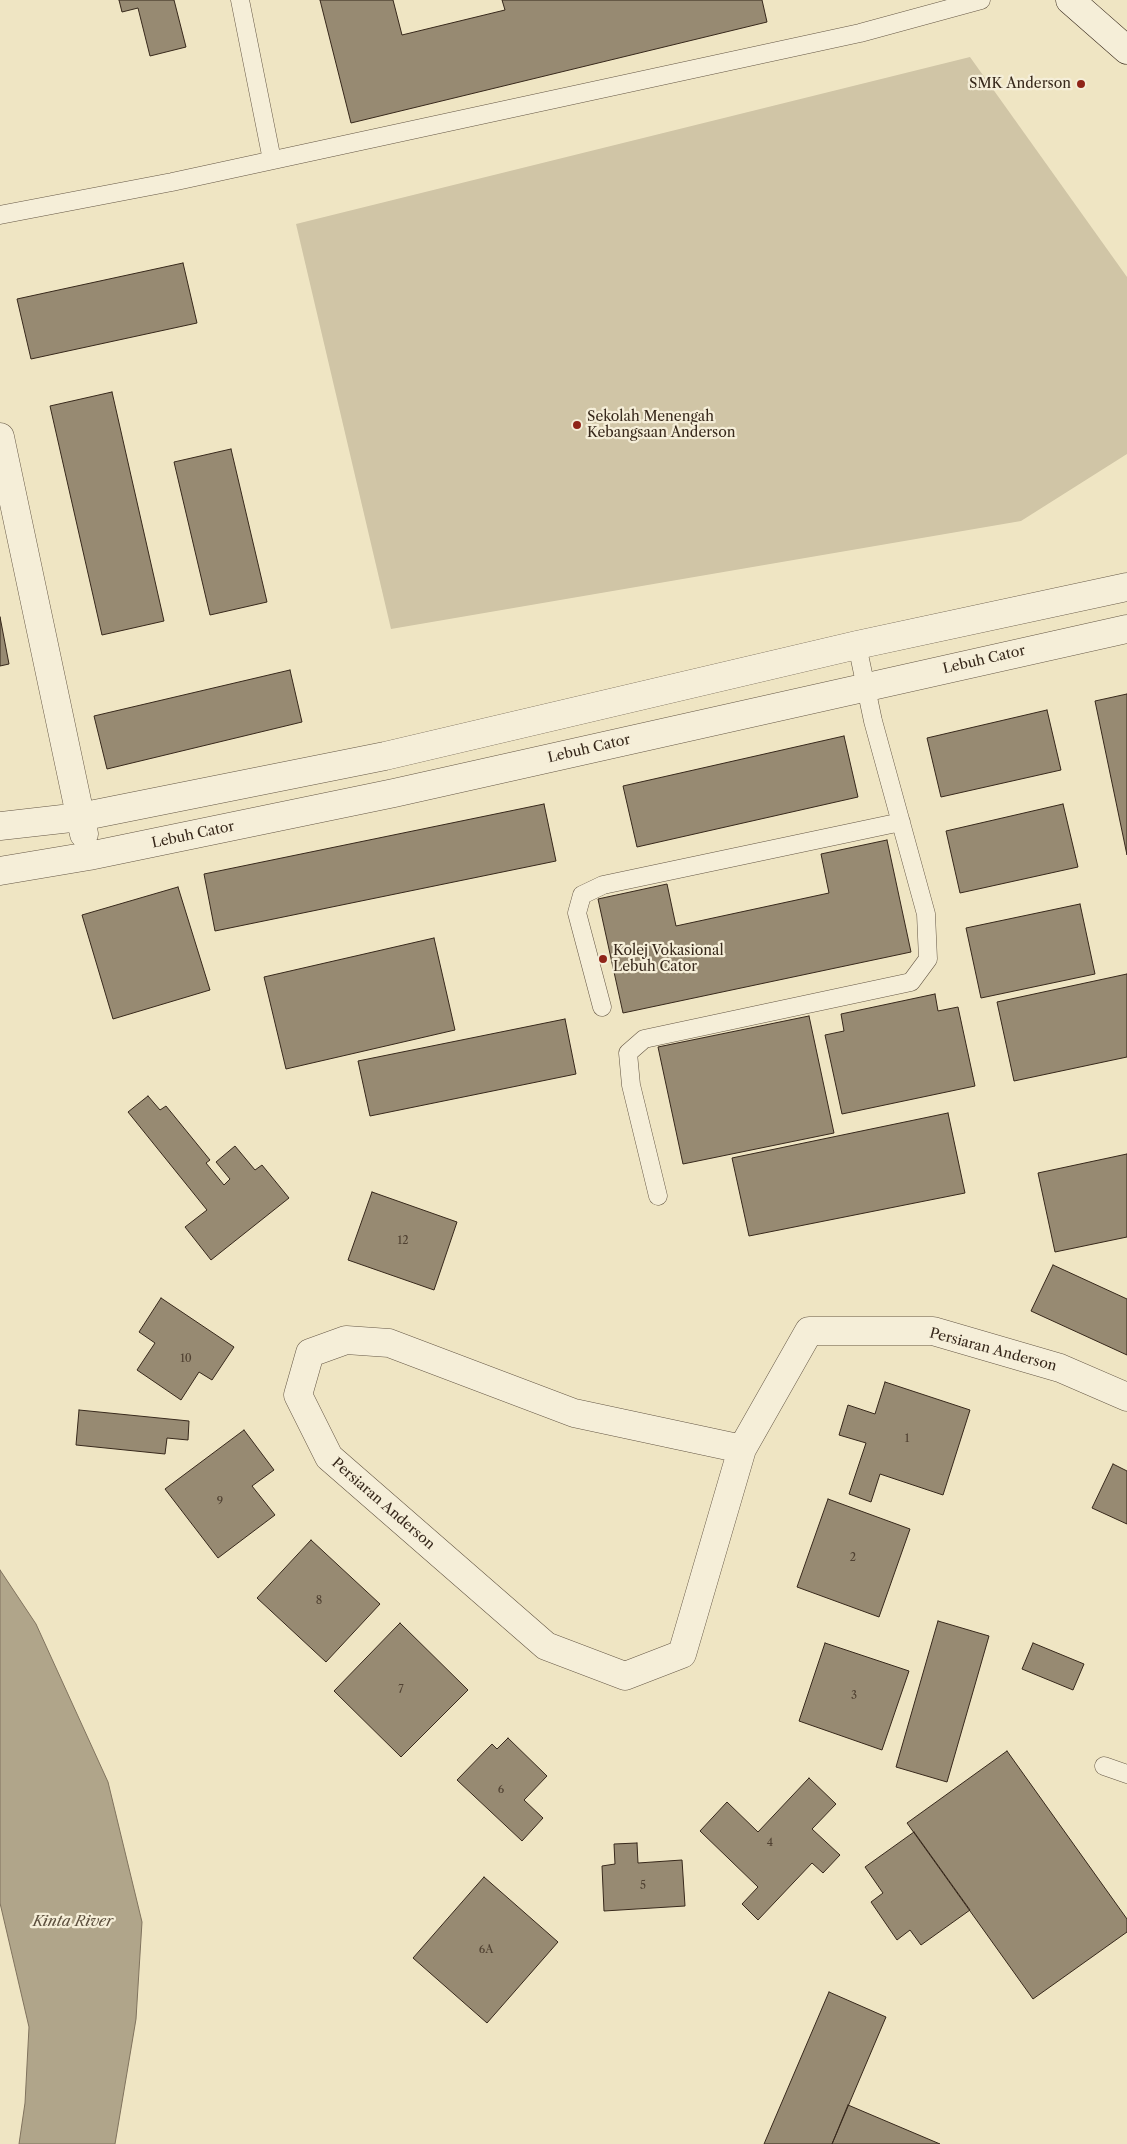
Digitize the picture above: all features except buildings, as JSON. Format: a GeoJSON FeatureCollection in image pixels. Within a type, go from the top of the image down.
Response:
{"type":"FeatureCollection","features":[{"type":"Feature","properties":{"kind":"street"},"geometry":{"type":"LineString","coordinates":[[1070,0],[1127,50]]}},
{"type":"Feature","properties":{"kind":"street"},"geometry":{"type":"LineString","coordinates":[[0,437],[89,856]]}},
{"type":"Feature","properties":{"kind":"street"},"geometry":{"type":"LineString","coordinates":[[0,826],[80,817],[385,756],[857,645],[1127,587]]}},
{"type":"Feature","properties":{"kind":"street","name":"Lebuh Cator"},"geometry":{"type":"LineString","coordinates":[[0,871],[89,856],[394,793],[1127,629]]}},
{"type":"Feature","properties":{"kind":"street","name":"Persiaran Anderson"},"geometry":{"type":"LineString","coordinates":[[742,1449],[574,1413],[389,1343],[346,1340],[310,1353],[298,1395],[328,1457],[546,1646],[625,1676],[682,1654],[742,1449],[809,1331],[933,1331],[1060,1368],[1127,1397]]}},
{"type":"Feature","properties":{"kind":"lane"},"geometry":{"type":"LineString","coordinates":[[240,0],[272,160]]}},
{"type":"Feature","properties":{"kind":"lane"},"geometry":{"type":"LineString","coordinates":[[0,215],[172,182],[860,33],[981,0]]}},
{"type":"Feature","properties":{"kind":"lane"},"geometry":{"type":"LineString","coordinates":[[658,1196],[630,1085],[628,1052],[644,1039],[911,982],[928,959],[926,914],[873,721],[857,645]]}},
{"type":"Feature","properties":{"kind":"lane"},"geometry":{"type":"LineString","coordinates":[[602,1007],[577,913],[582,895],[603,885],[901,822]]}},
{"type":"Feature","properties":{"kind":"lane"},"geometry":{"type":"LineString","coordinates":[[1104,1766],[1127,1774]]}},
{"type":"Feature","properties":{"kind":"shaded area"},"geometry":{"type":"Polygon","coordinates":[[[970,57],[1127,277],[1127,454],[1021,521],[391,629],[296,224],[970,57]]]}},
{"type":"Feature","properties":{"kind":"water","name":"Kinta River"},"geometry":{"type":"Polygon","coordinates":[[[0,1570],[36,1624],[108,1782],[142,1922],[136,2019],[115,2144],[19,2144],[25,2103],[29,2027],[0,1903],[0,1570]]]}},
{"type":"Feature","properties":{"kind":"place","name":"SMK Anderson"},"geometry":{"type":"Point","coordinates":[1081,84]}},
{"type":"Feature","properties":{"kind":"place","name":"Sekolah Menengah Kebangsaan Anderson"},"geometry":{"type":"Point","coordinates":[577,425]}},
{"type":"Feature","properties":{"kind":"place","name":"Kolej Vokasional Lebuh Cator"},"geometry":{"type":"Point","coordinates":[603,959]}}]}
